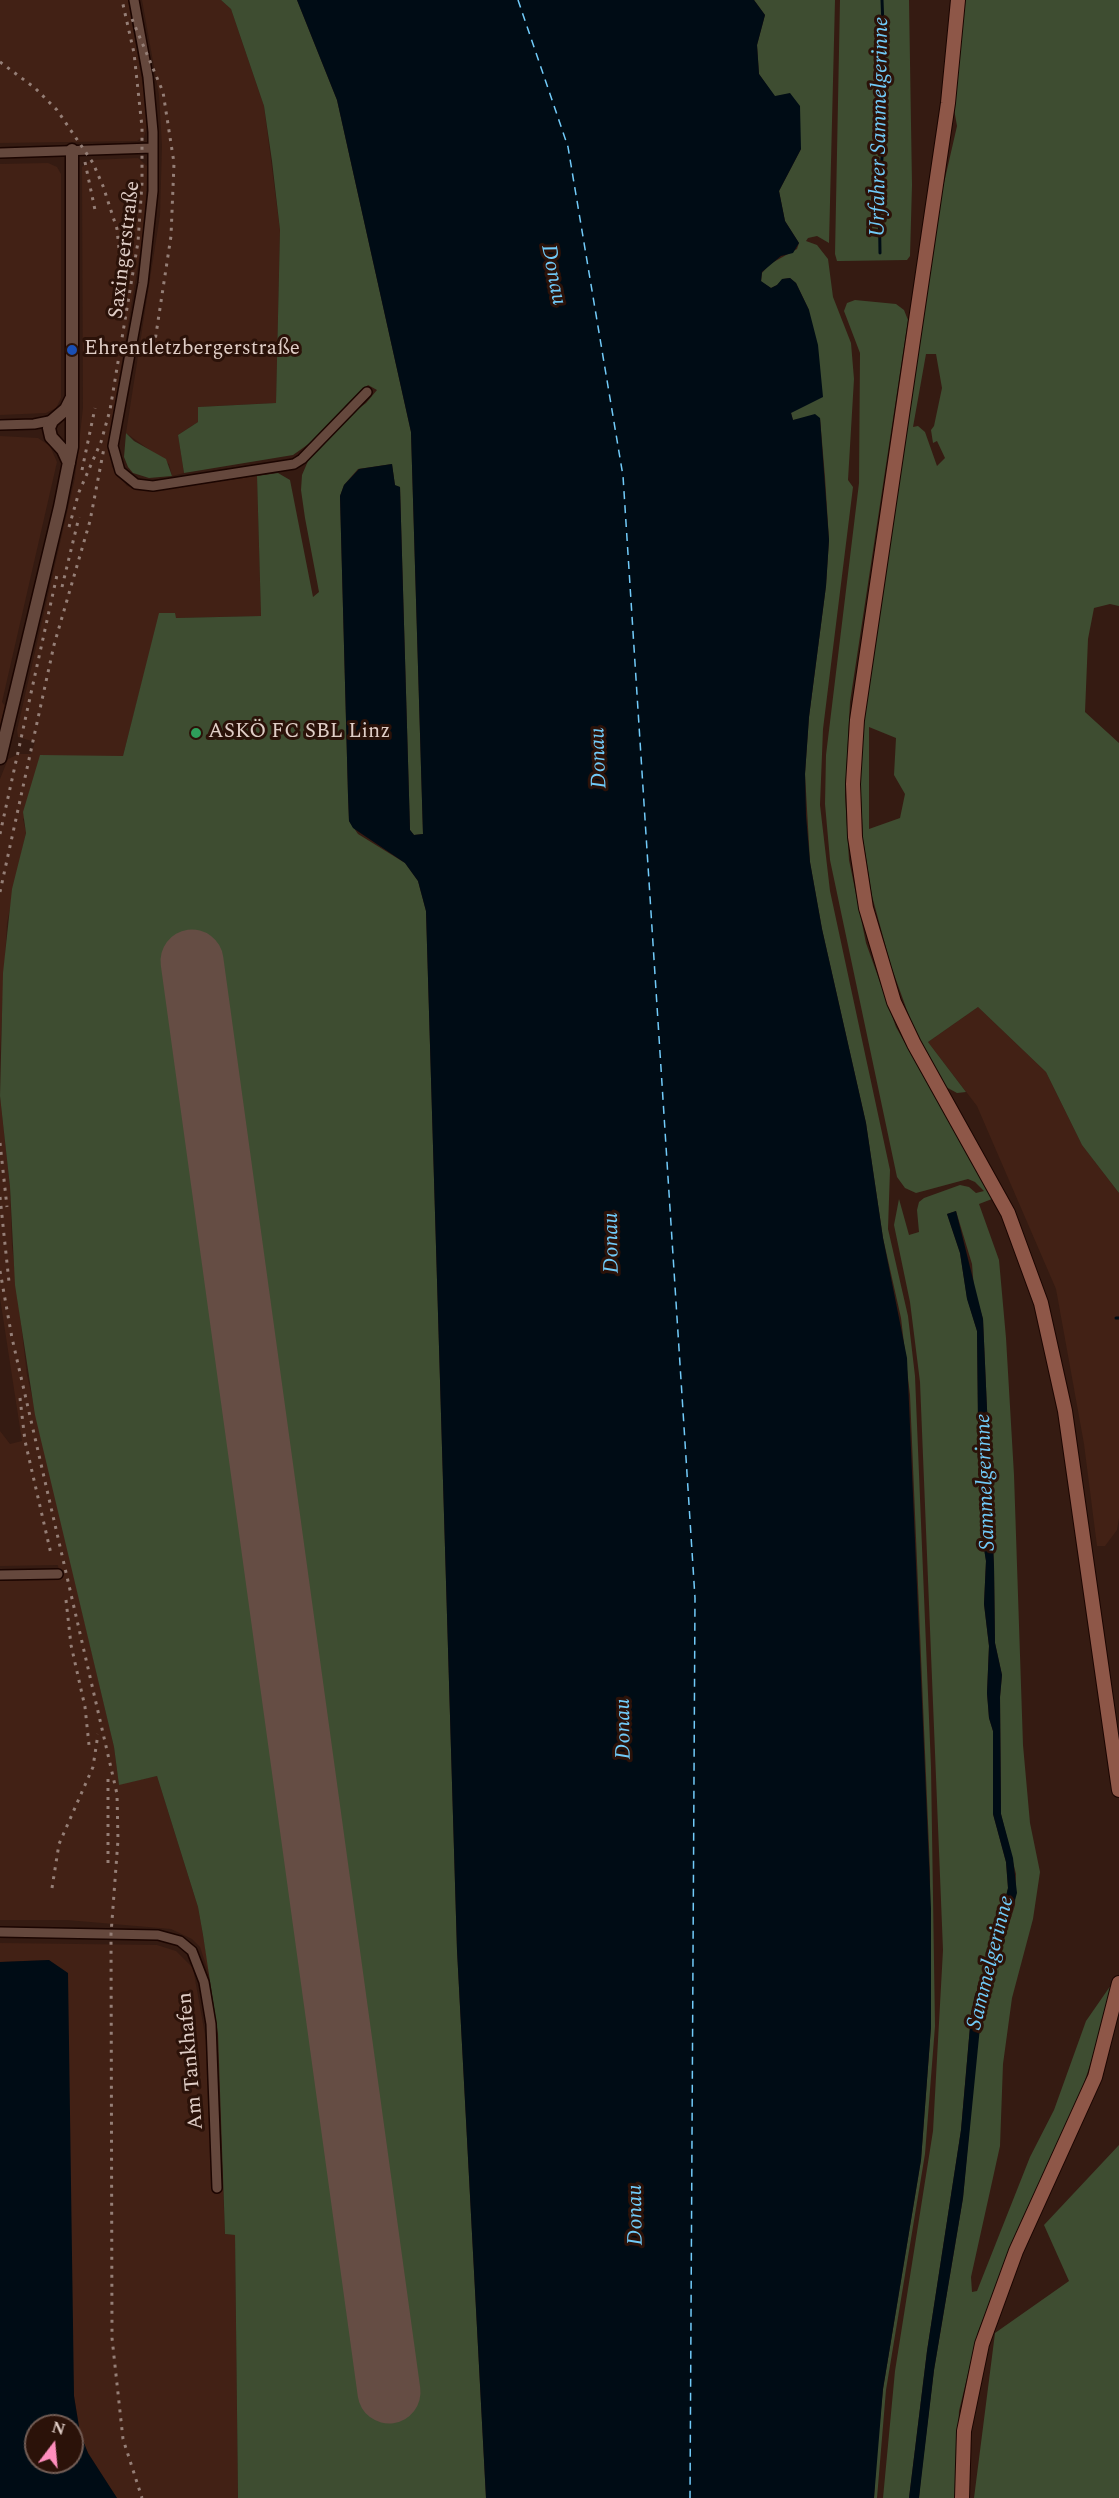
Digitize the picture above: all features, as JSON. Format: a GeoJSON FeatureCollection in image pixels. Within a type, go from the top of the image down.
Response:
{"type":"FeatureCollection","features":[{"type":"Feature","properties":{"kind":"main road"},"geometry":{"type":"LineString","coordinates":[[958,0],[948,103],[857,720],[853,784],[855,837],[866,908],[894,1002],[914,1044],[1008,1213],[1041,1303],[1065,1410],[1119,1790]]}},
{"type":"Feature","properties":{"kind":"main road"},"geometry":{"type":"LineString","coordinates":[[962,2498],[962,2454],[966,2413],[988,2324],[1019,2244],[1095,2077],[1119,1983]]}},
{"type":"Feature","properties":{"kind":"street","name":"Saxingerstraße"},"geometry":{"type":"LineString","coordinates":[[134,0],[148,77],[153,148],[153,191],[147,255],[114,446],[115,460],[124,476],[136,484],[153,486],[294,464],[302,459],[367,392]]}},
{"type":"Feature","properties":{"kind":"street"},"geometry":{"type":"LineString","coordinates":[[0,153],[153,148]]}},
{"type":"Feature","properties":{"kind":"street"},"geometry":{"type":"LineString","coordinates":[[1,751],[69,463],[73,429],[72,150]]}},
{"type":"Feature","properties":{"kind":"street"},"geometry":{"type":"LineString","coordinates":[[69,463],[49,428],[66,409],[72,397]]}},
{"type":"Feature","properties":{"kind":"street"},"geometry":{"type":"LineString","coordinates":[[0,425],[26,425],[66,418],[73,429]]}},
{"type":"Feature","properties":{"kind":"street"},"geometry":{"type":"LineString","coordinates":[[26,425],[65,441],[73,429]]}},
{"type":"Feature","properties":{"kind":"street"},"geometry":{"type":"LineString","coordinates":[[0,1575],[58,1574]]}},
{"type":"Feature","properties":{"kind":"street","name":"Am Tankhafen"},"geometry":{"type":"LineString","coordinates":[[0,1932],[158,1935],[180,1941],[192,1952],[204,1982],[211,2024],[218,2188]]}},
{"type":"Feature","properties":{"kind":"shaded area"},"geometry":{"type":"Polygon","coordinates":[[[0,0],[128,0],[145,98],[147,127],[144,137],[137,141],[0,143],[0,0]]]}},
{"type":"Feature","properties":{"kind":"shaded area"},"geometry":{"type":"Polygon","coordinates":[[[142,0],[221,0],[231,9],[264,106],[280,230],[276,403],[198,407],[198,422],[178,435],[184,473],[172,476],[169,464],[126,433],[160,215],[162,146],[159,95],[142,0]]]}},
{"type":"Feature","properties":{"kind":"shaded area"},"geometry":{"type":"Polygon","coordinates":[[[138,158],[147,166],[145,222],[108,446],[112,467],[127,486],[149,491],[257,476],[261,616],[175,618],[160,613],[123,756],[23,819],[26,832],[7,923],[0,1054],[0,779],[8,759],[19,754],[31,754],[35,742],[18,737],[17,730],[75,478],[83,408],[82,167],[91,160],[138,158]]]}},
{"type":"Feature","properties":{"kind":"shaded area"},"geometry":{"type":"Polygon","coordinates":[[[48,163],[57,167],[61,174],[61,398],[56,408],[46,413],[0,415],[0,164],[48,163]]]}},
{"type":"Feature","properties":{"kind":"shaded area"},"geometry":{"type":"Polygon","coordinates":[[[0,436],[38,438],[50,446],[57,462],[2,702],[5,706],[0,725],[0,436]]]}},
{"type":"Feature","properties":{"kind":"shaded area"},"geometry":{"type":"Polygon","coordinates":[[[978,1007],[1046,1072],[1082,1145],[1119,1193],[1119,1518],[1117,1530],[1105,1546],[1097,1546],[1084,1444],[1056,1289],[977,1106],[928,1042],[978,1007]]]}},
{"type":"Feature","properties":{"kind":"shaded area"},"geometry":{"type":"Polygon","coordinates":[[[0,1096],[10,1187],[12,1246],[27,1375],[114,1747],[119,1784],[157,1776],[198,1907],[211,1980],[200,1947],[192,1939],[171,1929],[67,1920],[0,1920],[0,1581],[60,1579],[58,1565],[0,1566],[0,1431],[10,1444],[22,1441],[0,1298],[0,1096]]]}},
{"type":"Feature","properties":{"kind":"shaded area"},"geometry":{"type":"Polygon","coordinates":[[[0,1943],[157,1945],[176,1951],[193,1968],[207,2046],[214,2188],[223,2187],[225,2234],[235,2235],[238,2498],[117,2498],[88,2453],[84,2443],[84,2414],[77,2414],[74,2396],[49,1960],[0,1962],[0,1943]]]}},
{"type":"Feature","properties":{"kind":"green space"},"geometry":{"type":"Polygon","coordinates":[[[221,0],[297,0],[337,100],[411,432],[423,834],[414,835],[410,830],[400,487],[395,486],[392,464],[358,469],[344,485],[340,496],[348,795],[349,821],[358,834],[405,863],[418,881],[426,911],[457,1950],[486,2498],[238,2498],[235,2235],[225,2234],[218,2034],[198,1907],[157,1776],[119,1785],[114,1747],[35,1415],[15,1285],[10,1187],[0,1096],[3,973],[12,889],[26,833],[23,812],[40,755],[123,756],[159,613],[175,613],[176,618],[261,616],[257,476],[278,473],[290,480],[313,597],[319,592],[305,518],[301,490],[302,475],[311,454],[331,429],[366,403],[377,390],[368,385],[317,438],[293,455],[184,473],[178,435],[198,422],[198,407],[276,403],[280,230],[272,161],[264,106],[231,9],[221,0]]]}},
{"type":"Feature","properties":{"kind":"green space"},"geometry":{"type":"Polygon","coordinates":[[[754,0],[835,0],[829,243],[817,236],[808,238],[806,241],[817,245],[828,259],[833,297],[851,343],[854,379],[848,480],[853,487],[823,729],[820,805],[830,891],[890,1170],[888,1229],[908,1316],[915,1376],[931,1767],[935,2026],[925,2154],[886,2390],[877,2498],[874,2498],[876,2459],[883,2389],[921,2160],[931,2027],[930,1871],[910,1395],[901,1318],[883,1238],[866,1123],[822,929],[810,862],[805,774],[809,717],[826,586],[829,540],[825,477],[820,418],[793,420],[791,413],[809,310],[796,283],[790,278],[783,279],[771,288],[761,282],[762,273],[770,264],[797,249],[799,243],[785,221],[779,191],[801,149],[775,97],[759,74],[757,45],[765,15],[754,0]]]}},
{"type":"Feature","properties":{"kind":"green space"},"geometry":{"type":"Polygon","coordinates":[[[840,0],[909,0],[912,185],[910,256],[907,260],[837,261],[835,254],[840,0]]]}},
{"type":"Feature","properties":{"kind":"green space"},"geometry":{"type":"Polygon","coordinates":[[[965,0],[1119,0],[1119,606],[1110,604],[1094,608],[1088,639],[1085,712],[1119,743],[1119,1193],[1082,1145],[1046,1072],[978,1007],[928,1042],[966,1092],[957,1093],[946,1087],[913,1027],[891,966],[872,896],[863,839],[860,774],[864,719],[941,196],[957,126],[954,109],[965,0]],[[926,354],[913,427],[918,426],[925,432],[937,466],[945,458],[937,441],[933,443],[931,430],[934,426],[942,388],[936,354],[926,354]],[[869,727],[869,829],[900,818],[905,794],[894,775],[896,738],[869,727]]]}},
{"type":"Feature","properties":{"kind":"green space"},"geometry":{"type":"Polygon","coordinates":[[[855,300],[896,304],[904,310],[908,320],[850,702],[845,795],[849,860],[866,943],[896,1027],[992,1199],[979,1204],[999,1260],[1014,1475],[1023,1745],[1030,1823],[1040,1872],[1033,1919],[1012,1998],[1003,2064],[1000,2146],[971,2277],[972,2292],[977,2291],[1030,2157],[1054,2110],[1086,2021],[1111,1985],[1097,2044],[1079,2098],[1019,2226],[978,2332],[959,2411],[955,2498],[919,2498],[934,2370],[963,2198],[977,2042],[987,1994],[1015,1905],[1016,1874],[1001,1814],[1000,1697],[1002,1675],[995,1643],[994,1566],[983,1319],[974,1289],[972,1264],[956,1211],[947,1214],[960,1253],[967,1298],[977,1331],[978,1422],[984,1499],[982,1536],[986,1561],[984,1604],[989,1646],[987,1693],[989,1718],[993,1731],[993,1814],[1006,1862],[1008,1888],[988,1969],[975,1995],[971,2015],[961,2130],[927,2351],[909,2498],[883,2498],[895,2371],[933,2131],[943,1950],[920,1382],[910,1302],[894,1225],[899,1199],[909,1235],[919,1232],[917,1210],[919,1202],[924,1198],[960,1185],[969,1187],[976,1193],[984,1191],[968,1179],[916,1193],[905,1188],[897,1177],[830,860],[825,804],[826,755],[859,483],[860,353],[844,311],[847,303],[855,300]]]}},
{"type":"Feature","properties":{"kind":"green space"},"geometry":{"type":"Polygon","coordinates":[[[126,433],[134,441],[166,459],[172,476],[149,478],[133,473],[124,457],[126,433]]]}},
{"type":"Feature","properties":{"kind":"green space"},"geometry":{"type":"Polygon","coordinates":[[[1119,2145],[1119,2498],[974,2498],[995,2333],[1069,2281],[1044,2225],[1119,2145]]]}},
{"type":"Feature","properties":{"kind":"water","name":"Donau"},"geometry":{"type":"Polygon","coordinates":[[[297,0],[754,0],[765,15],[757,45],[759,74],[775,96],[790,93],[800,106],[801,149],[779,191],[785,221],[799,243],[793,253],[781,256],[762,272],[761,281],[771,288],[782,279],[790,278],[796,283],[809,310],[818,345],[823,397],[791,413],[793,420],[815,414],[820,418],[829,540],[826,586],[809,717],[805,774],[806,816],[810,862],[822,929],[866,1123],[883,1238],[907,1358],[931,1909],[931,2027],[921,2160],[883,2389],[874,2498],[486,2498],[457,1950],[426,911],[418,881],[405,863],[353,828],[349,821],[348,795],[340,496],[344,485],[359,469],[392,464],[395,485],[400,487],[410,830],[414,835],[423,834],[411,432],[337,100],[297,0]]]}},
{"type":"Feature","properties":{"kind":"water","name":"Sammelgerinne"},"geometry":{"type":"Polygon","coordinates":[[[956,1211],[983,1319],[994,1566],[995,1643],[1002,1675],[1000,1697],[1001,1814],[1013,1858],[1017,1893],[981,2017],[963,2198],[934,2370],[919,2498],[909,2498],[927,2351],[961,2130],[971,2015],[975,1995],[988,1969],[1008,1888],[1006,1862],[993,1814],[993,1731],[989,1718],[987,1693],[989,1646],[984,1604],[986,1561],[982,1536],[984,1499],[978,1422],[977,1331],[967,1299],[960,1253],[947,1214],[956,1211]]]}},
{"type":"Feature","properties":{"kind":"water"},"geometry":{"type":"Polygon","coordinates":[[[49,1960],[68,1973],[74,2396],[77,2414],[24,2414],[24,2474],[84,2474],[84,2443],[117,2498],[0,2498],[0,1962],[49,1960]]]}},
{"type":"Feature","properties":{"kind":"waterway","name":"Urfahrer Sammelgerinne"},"geometry":{"type":"LineString","coordinates":[[880,253],[879,188],[883,148],[884,52],[882,0]]}},
{"type":"Feature","properties":{"kind":"ferry route"},"geometry":{"type":"LineString","coordinates":[[518,0],[568,147],[623,476],[695,1598],[690,2498]]}},
{"type":"Feature","properties":{"kind":"runway"},"geometry":{"type":"LineString","coordinates":[[192,961],[389,2392]]}},
{"type":"Feature","properties":{"kind":"railway"},"geometry":{"type":"LineString","coordinates":[[69,527],[79,492],[101,442],[110,410],[138,242],[142,183],[142,127],[134,53],[122,0]]}},
{"type":"Feature","properties":{"kind":"railway"},"geometry":{"type":"LineString","coordinates":[[132,19],[163,92],[174,163],[171,236],[155,341]]}},
{"type":"Feature","properties":{"kind":"railway"},"geometry":{"type":"LineString","coordinates":[[0,62],[35,88],[57,110],[93,163],[117,229],[124,298]]}},
{"type":"Feature","properties":{"kind":"railway"},"geometry":{"type":"LineString","coordinates":[[85,162],[95,210]]}},
{"type":"Feature","properties":{"kind":"railway"},"geometry":{"type":"LineString","coordinates":[[82,470],[95,408]]}},
{"type":"Feature","properties":{"kind":"railway"},"geometry":{"type":"LineString","coordinates":[[0,892],[54,645],[90,521],[104,448]]}},
{"type":"Feature","properties":{"kind":"railway"},"geometry":{"type":"LineString","coordinates":[[62,587],[79,517]]}},
{"type":"Feature","properties":{"kind":"railway"},"geometry":{"type":"LineString","coordinates":[[0,834],[57,575]]}},
{"type":"Feature","properties":{"kind":"railway"},"geometry":{"type":"LineString","coordinates":[[0,1143],[7,1207]]}},
{"type":"Feature","properties":{"kind":"railway"},"geometry":{"type":"LineString","coordinates":[[0,1197],[9,1282]]}},
{"type":"Feature","properties":{"kind":"railway"},"geometry":{"type":"LineString","coordinates":[[0,1271],[12,1338],[117,1794],[118,1840],[111,1934],[112,2338],[123,2439],[142,2498]]}},
{"type":"Feature","properties":{"kind":"railway"},"geometry":{"type":"LineString","coordinates":[[20,1398],[25,1441],[51,1554]]}},
{"type":"Feature","properties":{"kind":"railway"},"geometry":{"type":"LineString","coordinates":[[66,1600],[71,1645],[85,1707],[89,1745]]}},
{"type":"Feature","properties":{"kind":"railway"},"geometry":{"type":"LineString","coordinates":[[52,1888],[59,1844],[93,1767],[98,1734]]}},
{"type":"Feature","properties":{"kind":"railway"},"geometry":{"type":"LineString","coordinates":[[108,1779],[108,1866]]}},
{"type":"Feature","properties":{"kind":"place","name":"Ehrentletzbergerstraße"},"geometry":{"type":"Point","coordinates":[72,350]}},
{"type":"Feature","properties":{"kind":"place","name":"ASKÖ FC SBL Linz"},"geometry":{"type":"Point","coordinates":[196,733]}}]}
